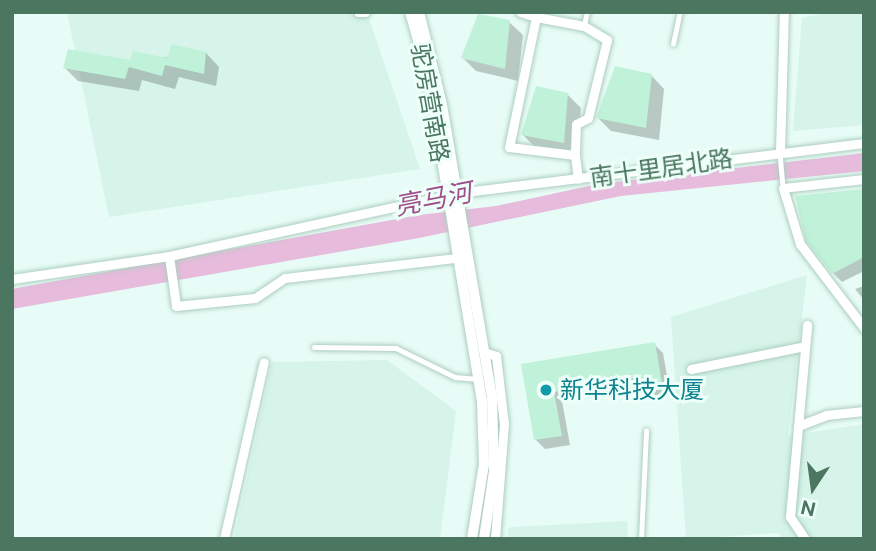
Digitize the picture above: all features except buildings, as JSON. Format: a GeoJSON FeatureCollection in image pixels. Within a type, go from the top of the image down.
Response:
{"type":"FeatureCollection","features":[{"type":"Feature","properties":{"kind":"street"},"geometry":{"type":"LineString","coordinates":[[358,12],[365,12]]}},
{"type":"Feature","properties":{"kind":"street","name":"驼房营南路"},"geometry":{"type":"LineString","coordinates":[[410,12],[428,75],[452,194]]}},
{"type":"Feature","properties":{"kind":"street","name":"驼房营南路"},"geometry":{"type":"LineString","coordinates":[[419,12],[452,194]]}},
{"type":"Feature","properties":{"kind":"street"},"geometry":{"type":"LineString","coordinates":[[520,12],[584,26],[607,40],[588,118],[576,124],[575,155],[578,179]]}},
{"type":"Feature","properties":{"kind":"street"},"geometry":{"type":"LineString","coordinates":[[780,152],[783,12]]}},
{"type":"Feature","properties":{"kind":"street"},"geometry":{"type":"LineString","coordinates":[[536,17],[509,148],[575,155]]}},
{"type":"Feature","properties":{"kind":"street","name":"南十里居北路"},"geometry":{"type":"LineString","coordinates":[[12,279],[169,256],[452,194],[864,143]]}},
{"type":"Feature","properties":{"kind":"street"},"geometry":{"type":"LineString","coordinates":[[864,179],[783,188],[800,244],[864,328]]}},
{"type":"Feature","properties":{"kind":"street"},"geometry":{"type":"LineString","coordinates":[[452,194],[468,256],[484,352],[484,456],[472,539]]}},
{"type":"Feature","properties":{"kind":"street"},"geometry":{"type":"LineString","coordinates":[[452,194],[456,258],[484,379],[495,448],[484,539]]}},
{"type":"Feature","properties":{"kind":"street"},"geometry":{"type":"LineString","coordinates":[[169,256],[176,306],[255,298],[285,278],[468,256]]}},
{"type":"Feature","properties":{"kind":"street"},"geometry":{"type":"LineString","coordinates":[[805,539],[790,517],[807,325]]}},
{"type":"Feature","properties":{"kind":"street"},"geometry":{"type":"LineString","coordinates":[[691,369],[805,346]]}},
{"type":"Feature","properties":{"kind":"street"},"geometry":{"type":"LineString","coordinates":[[484,352],[496,356],[504,424],[495,539]]}},
{"type":"Feature","properties":{"kind":"street"},"geometry":{"type":"LineString","coordinates":[[224,539],[264,362]]}},
{"type":"Feature","properties":{"kind":"street"},"geometry":{"type":"LineString","coordinates":[[798,426],[826,415],[864,411]]}},
{"type":"Feature","properties":{"kind":"lane"},"geometry":{"type":"LineString","coordinates":[[584,26],[587,12]]}},
{"type":"Feature","properties":{"kind":"lane"},"geometry":{"type":"LineString","coordinates":[[673,44],[680,12]]}},
{"type":"Feature","properties":{"kind":"lane"},"geometry":{"type":"LineString","coordinates":[[780,152],[783,188]]}},
{"type":"Feature","properties":{"kind":"lane"},"geometry":{"type":"LineString","coordinates":[[314,348],[396,348],[455,377],[484,379]]}},
{"type":"Feature","properties":{"kind":"lane"},"geometry":{"type":"LineString","coordinates":[[642,539],[646,431]]}},
{"type":"Feature","properties":{"kind":"shaded area"},"geometry":{"type":"Polygon","coordinates":[[[67,12],[367,12],[420,169],[109,217],[67,12]]]}},
{"type":"Feature","properties":{"kind":"shaded area"},"geometry":{"type":"Polygon","coordinates":[[[831,12],[864,12],[864,125],[793,131],[802,18],[831,12]]]}},
{"type":"Feature","properties":{"kind":"shaded area"},"geometry":{"type":"Polygon","coordinates":[[[864,153],[864,171],[621,196],[419,238],[12,309],[12,289],[39,284],[419,215],[496,206],[598,184],[864,153]]]}},
{"type":"Feature","properties":{"kind":"shaded area"},"geometry":{"type":"Polygon","coordinates":[[[807,275],[788,436],[864,424],[864,539],[783,539],[778,533],[686,539],[671,317],[807,275]]]}},
{"type":"Feature","properties":{"kind":"shaded area"},"geometry":{"type":"Polygon","coordinates":[[[387,360],[456,411],[440,539],[234,539],[272,362],[387,360]]]}},
{"type":"Feature","properties":{"kind":"shaded area"},"geometry":{"type":"Polygon","coordinates":[[[627,521],[628,539],[509,539],[508,527],[627,521]]]}},
{"type":"Feature","properties":{"kind":"place","name":"新华科技大厦"},"geometry":{"type":"Point","coordinates":[546,390]}},
{"type":"Feature","properties":{"kind":"water label","name":"亮马河"},"geometry":{"type":"Point","coordinates":[433,199]}}]}
